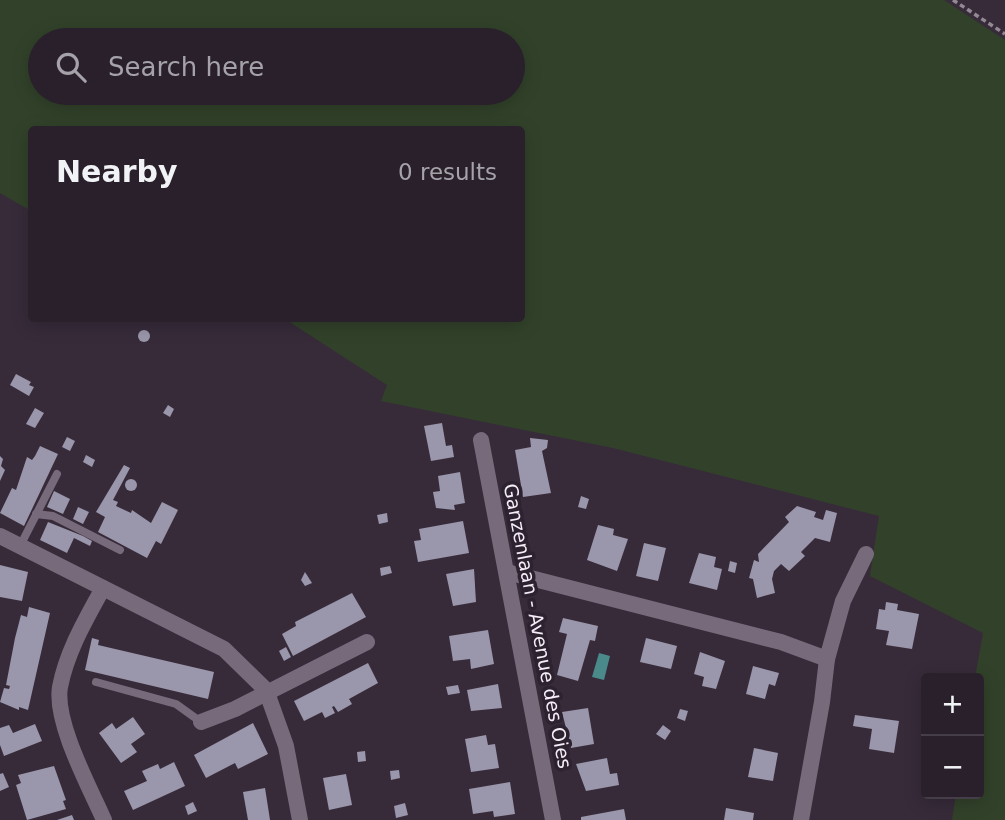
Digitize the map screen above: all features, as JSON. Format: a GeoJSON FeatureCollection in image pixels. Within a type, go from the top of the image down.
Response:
{"type":"FeatureCollection","features":[{"type":"Feature","properties":{"kind":"street","name":"Ganzenlaan - Avenue des Oies"},"geometry":{"type":"LineString","coordinates":[[481,440],[553,820]]}},
{"type":"Feature","properties":{"kind":"street"},"geometry":{"type":"LineString","coordinates":[[0,536],[223,649],[266,690],[286,746],[300,820]]}},
{"type":"Feature","properties":{"kind":"street"},"geometry":{"type":"LineString","coordinates":[[801,820],[827,659],[843,601],[866,554]]}},
{"type":"Feature","properties":{"kind":"street"},"geometry":{"type":"LineString","coordinates":[[508,572],[781,642],[827,659]]}},
{"type":"Feature","properties":{"kind":"street"},"geometry":{"type":"LineString","coordinates":[[103,588],[76,637],[60,690],[68,739],[104,820]]}},
{"type":"Feature","properties":{"kind":"street"},"geometry":{"type":"LineString","coordinates":[[201,722],[235,709],[266,690],[367,642]]}},
{"type":"Feature","properties":{"kind":"lane"},"geometry":{"type":"LineString","coordinates":[[20,546],[57,474]]}},
{"type":"Feature","properties":{"kind":"lane"},"geometry":{"type":"LineString","coordinates":[[36,514],[53,516],[120,550]]}},
{"type":"Feature","properties":{"kind":"lane"},"geometry":{"type":"LineString","coordinates":[[96,682],[177,704],[201,722]]}},
{"type":"Feature","properties":{"kind":"path"},"geometry":{"type":"LineString","coordinates":[[953,0],[1005,34]]}},
{"type":"Feature","properties":{"kind":"shaded area"},"geometry":{"type":"Polygon","coordinates":[[[0,0],[944,0],[1005,40],[1005,820],[952,820],[955,799],[984,799],[984,673],[976,673],[983,633],[870,576],[879,516],[613,448],[381,401],[387,385],[290,322],[525,322],[525,126],[28,126],[28,209],[0,193],[0,0]]]}},
{"type":"Feature","properties":{"kind":"shaded area"},"geometry":{"type":"Polygon","coordinates":[[[599,653],[610,656],[604,680],[592,677],[599,653]]]}},
{"type":"Feature","properties":{"kind":"building"},"geometry":{"type":"Polygon","coordinates":[[[144,330],[150,336],[144,342],[138,336],[144,330]]]}},
{"type":"Feature","properties":{"kind":"building"},"geometry":{"type":"Polygon","coordinates":[[[16,374],[31,382],[29,385],[34,387],[29,396],[10,385],[16,374]]]}},
{"type":"Feature","properties":{"kind":"building"},"geometry":{"type":"Polygon","coordinates":[[[168,405],[174,409],[170,417],[163,413],[168,405]]]}},
{"type":"Feature","properties":{"kind":"building"},"geometry":{"type":"Polygon","coordinates":[[[35,408],[44,413],[35,428],[26,424],[35,408]]]}},
{"type":"Feature","properties":{"kind":"building"},"geometry":{"type":"Polygon","coordinates":[[[442,423],[446,446],[452,445],[454,457],[431,461],[424,426],[442,423]]]}},
{"type":"Feature","properties":{"kind":"building"},"geometry":{"type":"Polygon","coordinates":[[[67,437],[75,441],[70,451],[62,447],[67,437]]]}},
{"type":"Feature","properties":{"kind":"building"},"geometry":{"type":"Polygon","coordinates":[[[530,438],[548,440],[547,448],[542,451],[551,493],[523,497],[515,450],[531,447],[530,438]]]}},
{"type":"Feature","properties":{"kind":"building"},"geometry":{"type":"Polygon","coordinates":[[[40,446],[58,454],[24,526],[0,513],[12,488],[16,490],[27,457],[32,460],[40,446]]]}},
{"type":"Feature","properties":{"kind":"building"},"geometry":{"type":"Polygon","coordinates":[[[86,455],[95,460],[92,467],[83,462],[86,455]]]}},
{"type":"Feature","properties":{"kind":"building"},"geometry":{"type":"Polygon","coordinates":[[[0,456],[3,459],[1,466],[5,470],[0,481],[0,456]]]}},
{"type":"Feature","properties":{"kind":"building"},"geometry":{"type":"Polygon","coordinates":[[[124,465],[130,468],[113,500],[118,502],[116,506],[131,513],[132,510],[151,523],[162,502],[178,510],[161,544],[156,541],[147,558],[98,532],[105,517],[96,512],[124,465]]]}},
{"type":"Feature","properties":{"kind":"building"},"geometry":{"type":"Polygon","coordinates":[[[460,472],[465,503],[454,505],[455,510],[436,508],[433,492],[440,491],[438,476],[460,472]]]}},
{"type":"Feature","properties":{"kind":"building"},"geometry":{"type":"Polygon","coordinates":[[[131,479],[137,485],[131,491],[125,485],[131,479]]]}},
{"type":"Feature","properties":{"kind":"building"},"geometry":{"type":"Polygon","coordinates":[[[54,491],[70,499],[63,514],[47,507],[54,491]]]}},
{"type":"Feature","properties":{"kind":"building"},"geometry":{"type":"Polygon","coordinates":[[[581,496],[589,499],[586,509],[578,507],[581,496]]]}},
{"type":"Feature","properties":{"kind":"building"},"geometry":{"type":"Polygon","coordinates":[[[797,506],[816,512],[814,517],[823,520],[826,510],[837,513],[830,542],[815,538],[801,552],[805,556],[789,571],[781,564],[774,571],[772,579],[775,593],[757,598],[753,579],[749,578],[754,560],[759,562],[758,554],[789,522],[785,517],[797,506]]]}},
{"type":"Feature","properties":{"kind":"building"},"geometry":{"type":"Polygon","coordinates":[[[78,507],[89,512],[83,524],[73,519],[78,507]]]}},
{"type":"Feature","properties":{"kind":"building"},"geometry":{"type":"Polygon","coordinates":[[[387,513],[388,522],[379,524],[377,515],[387,513]]]}},
{"type":"Feature","properties":{"kind":"building"},"geometry":{"type":"Polygon","coordinates":[[[463,521],[469,553],[418,562],[414,541],[421,540],[419,529],[463,521]]]}},
{"type":"Feature","properties":{"kind":"building"},"geometry":{"type":"Polygon","coordinates":[[[48,522],[92,541],[90,546],[74,538],[67,553],[40,540],[48,522]]]}},
{"type":"Feature","properties":{"kind":"building"},"geometry":{"type":"Polygon","coordinates":[[[598,525],[614,529],[613,535],[628,539],[617,571],[587,560],[598,525]]]}},
{"type":"Feature","properties":{"kind":"building"},"geometry":{"type":"Polygon","coordinates":[[[644,543],[666,548],[658,581],[636,576],[644,543]]]}},
{"type":"Feature","properties":{"kind":"building"},"geometry":{"type":"Polygon","coordinates":[[[699,553],[716,557],[714,567],[722,569],[717,590],[689,583],[699,553]]]}},
{"type":"Feature","properties":{"kind":"building"},"geometry":{"type":"Polygon","coordinates":[[[730,561],[737,563],[735,573],[728,571],[730,561]]]}},
{"type":"Feature","properties":{"kind":"building"},"geometry":{"type":"Polygon","coordinates":[[[0,565],[28,572],[22,601],[0,597],[0,565]]]}},
{"type":"Feature","properties":{"kind":"building"},"geometry":{"type":"Polygon","coordinates":[[[390,566],[392,573],[381,576],[380,568],[390,566]]]}},
{"type":"Feature","properties":{"kind":"building"},"geometry":{"type":"Polygon","coordinates":[[[474,569],[476,602],[453,606],[446,574],[474,569]]]}},
{"type":"Feature","properties":{"kind":"building"},"geometry":{"type":"Polygon","coordinates":[[[305,572],[312,583],[305,586],[301,580],[305,572]]]}},
{"type":"Feature","properties":{"kind":"building"},"geometry":{"type":"Polygon","coordinates":[[[352,593],[366,617],[293,656],[282,634],[296,626],[295,622],[352,593]]]}},
{"type":"Feature","properties":{"kind":"building"},"geometry":{"type":"Polygon","coordinates":[[[886,602],[898,604],[897,610],[919,614],[912,649],[886,645],[889,631],[876,629],[879,609],[885,610],[886,602]]]}},
{"type":"Feature","properties":{"kind":"building"},"geometry":{"type":"Polygon","coordinates":[[[29,607],[50,613],[28,710],[19,707],[19,710],[0,702],[4,688],[9,689],[10,686],[6,685],[21,615],[27,617],[29,607]]]}},
{"type":"Feature","properties":{"kind":"building"},"geometry":{"type":"Polygon","coordinates":[[[563,618],[598,626],[595,641],[590,640],[578,681],[557,675],[567,634],[559,632],[563,618]]]}},
{"type":"Feature","properties":{"kind":"building"},"geometry":{"type":"Polygon","coordinates":[[[488,630],[494,664],[471,669],[470,659],[453,661],[449,636],[488,630]]]}},
{"type":"Feature","properties":{"kind":"building"},"geometry":{"type":"Polygon","coordinates":[[[92,638],[99,640],[98,645],[214,672],[208,699],[85,670],[92,638]]]}},
{"type":"Feature","properties":{"kind":"building"},"geometry":{"type":"Polygon","coordinates":[[[646,638],[677,646],[671,669],[640,662],[646,638]]]}},
{"type":"Feature","properties":{"kind":"building"},"geometry":{"type":"Polygon","coordinates":[[[286,647],[291,657],[284,661],[279,651],[286,647]]]}},
{"type":"Feature","properties":{"kind":"building"},"geometry":{"type":"Polygon","coordinates":[[[700,652],[725,661],[716,689],[702,686],[704,677],[694,674],[700,652]]]}},
{"type":"Feature","properties":{"kind":"building"},"geometry":{"type":"Polygon","coordinates":[[[368,663],[378,683],[349,699],[352,704],[338,712],[334,706],[332,707],[335,713],[325,718],[322,712],[304,721],[294,701],[368,663]]]}},
{"type":"Feature","properties":{"kind":"building"},"geometry":{"type":"Polygon","coordinates":[[[753,666],[779,673],[775,686],[769,684],[765,699],[746,694],[753,666]]]}},
{"type":"Feature","properties":{"kind":"building"},"geometry":{"type":"Polygon","coordinates":[[[498,684],[502,708],[471,711],[467,690],[498,684]]]}},
{"type":"Feature","properties":{"kind":"building"},"geometry":{"type":"Polygon","coordinates":[[[458,685],[460,693],[448,695],[446,687],[458,685]]]}},
{"type":"Feature","properties":{"kind":"building"},"geometry":{"type":"Polygon","coordinates":[[[588,708],[594,744],[571,748],[562,712],[588,708]]]}},
{"type":"Feature","properties":{"kind":"building"},"geometry":{"type":"Polygon","coordinates":[[[680,709],[688,711],[685,721],[677,718],[680,709]]]}},
{"type":"Feature","properties":{"kind":"building"},"geometry":{"type":"Polygon","coordinates":[[[855,715],[899,721],[894,753],[869,749],[872,729],[853,726],[855,715]]]}},
{"type":"Feature","properties":{"kind":"building"},"geometry":{"type":"Polygon","coordinates":[[[133,717],[145,734],[131,744],[137,752],[121,763],[99,733],[112,723],[116,729],[133,717]]]}},
{"type":"Feature","properties":{"kind":"building"},"geometry":{"type":"Polygon","coordinates":[[[253,723],[268,754],[238,769],[235,763],[206,778],[194,755],[253,723]]]}},
{"type":"Feature","properties":{"kind":"building"},"geometry":{"type":"Polygon","coordinates":[[[35,724],[42,741],[4,756],[0,745],[0,728],[9,725],[13,733],[35,724]]]}},
{"type":"Feature","properties":{"kind":"building"},"geometry":{"type":"Polygon","coordinates":[[[663,725],[671,731],[665,740],[656,734],[663,725]]]}},
{"type":"Feature","properties":{"kind":"building"},"geometry":{"type":"Polygon","coordinates":[[[486,735],[488,745],[495,744],[499,768],[471,772],[465,739],[486,735]]]}},
{"type":"Feature","properties":{"kind":"building"},"geometry":{"type":"Polygon","coordinates":[[[754,748],[778,753],[773,781],[748,777],[754,748]]]}},
{"type":"Feature","properties":{"kind":"building"},"geometry":{"type":"Polygon","coordinates":[[[365,751],[366,761],[358,762],[357,752],[365,751]]]}},
{"type":"Feature","properties":{"kind":"building"},"geometry":{"type":"Polygon","coordinates":[[[607,758],[610,774],[617,773],[619,785],[586,791],[576,764],[607,758]]]}},
{"type":"Feature","properties":{"kind":"building"},"geometry":{"type":"Polygon","coordinates":[[[174,762],[185,786],[133,810],[124,791],[147,781],[142,771],[158,764],[160,769],[174,762]]]}},
{"type":"Feature","properties":{"kind":"building"},"geometry":{"type":"Polygon","coordinates":[[[54,766],[66,800],[63,801],[66,809],[27,820],[16,785],[21,783],[18,775],[54,766]]]}},
{"type":"Feature","properties":{"kind":"building"},"geometry":{"type":"Polygon","coordinates":[[[399,770],[400,778],[391,780],[390,771],[399,770]]]}},
{"type":"Feature","properties":{"kind":"building"},"geometry":{"type":"Polygon","coordinates":[[[3,773],[9,787],[0,791],[0,774],[3,773]]]}},
{"type":"Feature","properties":{"kind":"building"},"geometry":{"type":"Polygon","coordinates":[[[346,774],[352,805],[329,810],[323,778],[346,774]]]}},
{"type":"Feature","properties":{"kind":"building"},"geometry":{"type":"Polygon","coordinates":[[[510,782],[515,814],[494,817],[493,811],[473,814],[469,789],[510,782]]]}},
{"type":"Feature","properties":{"kind":"building"},"geometry":{"type":"Polygon","coordinates":[[[265,788],[270,820],[248,820],[243,792],[265,788]]]}},
{"type":"Feature","properties":{"kind":"building"},"geometry":{"type":"Polygon","coordinates":[[[193,802],[197,811],[188,815],[185,806],[193,802]]]}},
{"type":"Feature","properties":{"kind":"building"},"geometry":{"type":"Polygon","coordinates":[[[405,803],[408,815],[396,818],[394,806],[405,803]]]}},
{"type":"Feature","properties":{"kind":"building"},"geometry":{"type":"Polygon","coordinates":[[[726,808],[754,813],[753,820],[724,820],[726,808]]]}},
{"type":"Feature","properties":{"kind":"building"},"geometry":{"type":"Polygon","coordinates":[[[624,809],[626,820],[581,820],[581,817],[624,809]]]}},
{"type":"Feature","properties":{"kind":"building"},"geometry":{"type":"Polygon","coordinates":[[[72,815],[74,820],[57,820],[72,815]]]}}]}
